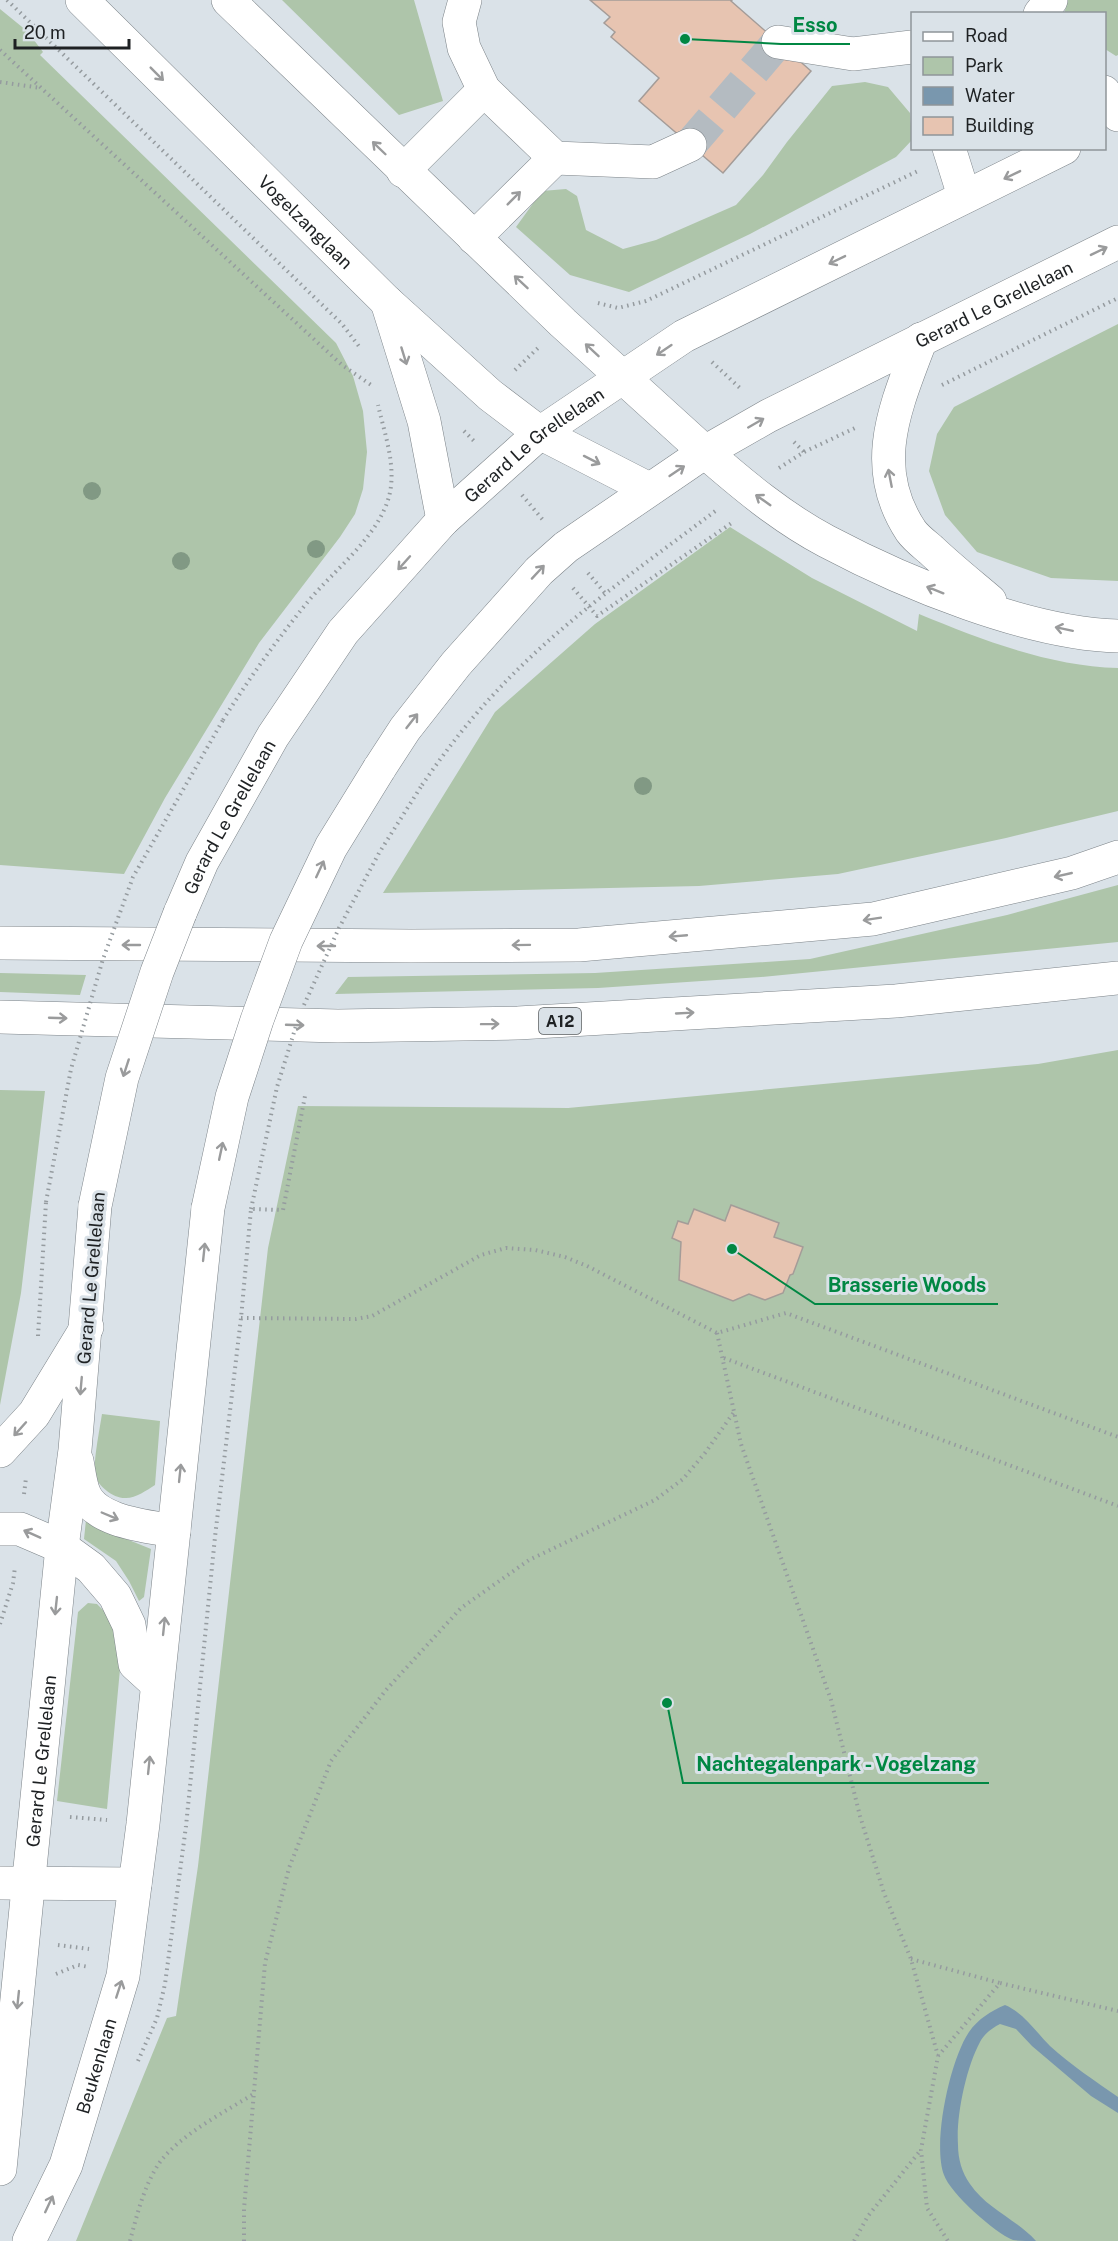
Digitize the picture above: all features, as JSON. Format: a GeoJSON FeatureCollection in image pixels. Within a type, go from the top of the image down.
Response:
{"type":"FeatureCollection","features":[{"type":"Feature","properties":{"kind":"main road","name":"Vogelzanglaan"},"geometry":{"type":"LineString","coordinates":[[82,0],[386,301],[490,396],[540,433],[649,489]]}},
{"type":"Feature","properties":{"kind":"main road"},"geometry":{"type":"LineString","coordinates":[[228,0],[403,171],[622,378],[764,501],[825,540],[896,574],[1010,617],[1094,636],[1118,636]]}},
{"type":"Feature","properties":{"kind":"main road"},"geometry":{"type":"LineString","coordinates":[[465,0],[459,22],[464,48],[484,90],[555,158],[653,162],[690,144]]}},
{"type":"Feature","properties":{"kind":"main road"},"geometry":{"type":"LineString","coordinates":[[1042,12],[1051,0]]}},
{"type":"Feature","properties":{"kind":"main road"},"geometry":{"type":"LineString","coordinates":[[778,42],[854,54],[911,47]]}},
{"type":"Feature","properties":{"kind":"main road"},"geometry":{"type":"LineString","coordinates":[[403,171],[484,90]]}},
{"type":"Feature","properties":{"kind":"main road"},"geometry":{"type":"LineString","coordinates":[[1106,95],[1118,115]]}},
{"type":"Feature","properties":{"kind":"main road","name":"Gerard Le Grellelaan"},"geometry":{"type":"LineString","coordinates":[[14,1883],[36,1814],[62,1547],[75,1450],[87,1328],[95,1206],[122,1078],[157,972],[202,862],[273,736],[343,632],[443,520],[540,433],[684,336],[1060,150]]}},
{"type":"Feature","properties":{"kind":"main road"},"geometry":{"type":"LineString","coordinates":[[950,152],[964,196]]}},
{"type":"Feature","properties":{"kind":"main road"},"geometry":{"type":"LineString","coordinates":[[474,238],[555,158]]}},
{"type":"Feature","properties":{"kind":"main road","name":"Gerard Le Grellelaan"},"geometry":{"type":"LineString","coordinates":[[135,1884],[208,1208],[232,1097],[257,1020],[286,941],[331,847],[405,729],[456,664],[550,559],[705,452],[768,416],[1118,242]]}},
{"type":"Feature","properties":{"kind":"main road"},"geometry":{"type":"LineString","coordinates":[[386,301],[424,421],[443,520]]}},
{"type":"Feature","properties":{"kind":"main road"},"geometry":{"type":"LineString","coordinates":[[921,339],[896,409],[891,436],[887,467],[893,496],[912,532],[949,567],[1010,617]]}},
{"type":"Feature","properties":{"kind":"main road"},"geometry":{"type":"LineString","coordinates":[[0,943],[579,945],[873,919],[1072,873],[1118,857]]}},
{"type":"Feature","properties":{"kind":"main road","name":"A12"},"geometry":{"type":"LineString","coordinates":[[0,1017],[338,1026],[518,1023],[896,1001],[1118,978]]}},
{"type":"Feature","properties":{"kind":"main road"},"geometry":{"type":"LineString","coordinates":[[0,1451],[33,1414],[87,1328]]}},
{"type":"Feature","properties":{"kind":"main road"},"geometry":{"type":"LineString","coordinates":[[75,1450],[84,1494],[98,1511],[115,1519],[174,1531]]}},
{"type":"Feature","properties":{"kind":"main road"},"geometry":{"type":"LineString","coordinates":[[0,1529],[20,1529],[62,1547],[91,1568],[115,1596],[129,1625],[135,1664],[157,1684]]}},
{"type":"Feature","properties":{"kind":"main road"},"geometry":{"type":"LineString","coordinates":[[0,2169],[14,1883],[135,1884]]}},
{"type":"Feature","properties":{"kind":"main road","name":"Beukenlaan"},"geometry":{"type":"LineString","coordinates":[[29,2241],[66,2165],[91,2087],[123,1976],[135,1884]]}},
{"type":"Feature","properties":{"kind":"path"},"geometry":{"type":"LineString","coordinates":[[7,0],[342,324],[360,346],[363,354]]}},
{"type":"Feature","properties":{"kind":"path"},"geometry":{"type":"LineString","coordinates":[[0,50],[342,365],[374,387]]}},
{"type":"Feature","properties":{"kind":"path"},"geometry":{"type":"LineString","coordinates":[[0,82],[43,88]]}},
{"type":"Feature","properties":{"kind":"path"},"geometry":{"type":"LineString","coordinates":[[804,452],[646,301],[950,152]]}},
{"type":"Feature","properties":{"kind":"path"},"geometry":{"type":"LineString","coordinates":[[46,1202],[71,1069],[103,959],[134,877],[242,690],[307,602],[368,536],[384,514],[391,486],[388,449],[372,378]]}},
{"type":"Feature","properties":{"kind":"path"},"geometry":{"type":"LineString","coordinates":[[518,491],[547,525]]}},
{"type":"Feature","properties":{"kind":"path"},"geometry":{"type":"LineString","coordinates":[[550,559],[597,616],[764,501]]}},
{"type":"Feature","properties":{"kind":"path"},"geometry":{"type":"LineString","coordinates":[[301,1013],[344,919],[379,853],[422,784],[457,736],[494,694],[605,593],[582,566]]}},
{"type":"Feature","properties":{"kind":"path"},"geometry":{"type":"LineString","coordinates":[[167,1959],[186,1826],[214,1537],[241,1318],[251,1209],[278,1088],[297,1023]]}},
{"type":"Feature","properties":{"kind":"path"},"geometry":{"type":"LineString","coordinates":[[251,1209],[283,1210],[304,1096]]}},
{"type":"Feature","properties":{"kind":"path"},"geometry":{"type":"LineString","coordinates":[[241,1318],[356,1319],[372,1316],[482,1255],[506,1248],[535,1250],[565,1257],[587,1266],[717,1333],[786,1313],[1118,1437]]}},
{"type":"Feature","properties":{"kind":"path"},"geometry":{"type":"LineString","coordinates":[[717,1333],[741,1444],[831,1700],[860,1816],[884,1893],[911,1959],[938,2056],[921,2151],[927,2208],[948,2241]]}},
{"type":"Feature","properties":{"kind":"path"},"geometry":{"type":"LineString","coordinates":[[723,1358],[1118,1506]]}},
{"type":"Feature","properties":{"kind":"path"},"geometry":{"type":"LineString","coordinates":[[243,2241],[266,1963],[289,1868],[331,1761],[386,1690],[461,1608],[529,1560],[655,1500],[683,1479],[734,1412]]}},
{"type":"Feature","properties":{"kind":"path"},"geometry":{"type":"LineString","coordinates":[[36,1814],[186,1826]]}},
{"type":"Feature","properties":{"kind":"path"},"geometry":{"type":"LineString","coordinates":[[911,1959],[1118,2011]]}},
{"type":"Feature","properties":{"kind":"path"},"geometry":{"type":"LineString","coordinates":[[938,2056],[1000,1983]]}},
{"type":"Feature","properties":{"kind":"path"},"geometry":{"type":"LineString","coordinates":[[130,2241],[142,2199],[160,2162],[190,2134],[255,2093]]}},
{"type":"Feature","properties":{"kind":"path"},"geometry":{"type":"LineString","coordinates":[[855,2241],[868,2216],[921,2151]]}},
{"type":"Feature","properties":{"kind":"green space"},"geometry":{"type":"Polygon","coordinates":[[[282,0],[414,0],[443,101],[399,115],[282,0]]]}},
{"type":"Feature","properties":{"kind":"green space"},"geometry":{"type":"Polygon","coordinates":[[[1068,0],[1118,0],[1118,55],[1106,50],[1106,12],[1065,12],[1068,0]]]}},
{"type":"Feature","properties":{"kind":"green space"},"geometry":{"type":"Polygon","coordinates":[[[0,9],[27,31],[43,52],[40,55],[336,343],[353,376],[363,411],[367,452],[363,489],[355,514],[259,643],[165,798],[124,874],[0,865],[0,9]]]}},
{"type":"Feature","properties":{"kind":"green space"},"geometry":{"type":"Polygon","coordinates":[[[865,82],[888,87],[910,113],[911,141],[896,157],[750,234],[629,292],[570,275],[516,227],[542,191],[566,189],[577,196],[586,230],[623,249],[656,240],[736,205],[763,175],[832,86],[865,82]]]}},
{"type":"Feature","properties":{"kind":"green space"},"geometry":{"type":"Polygon","coordinates":[[[1118,324],[1118,581],[1051,578],[977,552],[945,515],[929,471],[937,434],[954,407],[1118,324]]]}},
{"type":"Feature","properties":{"kind":"green space"},"geometry":{"type":"Polygon","coordinates":[[[730,527],[812,578],[917,631],[919,614],[991,642],[1041,657],[1118,668],[1118,811],[838,874],[699,886],[383,893],[495,712],[595,624],[730,527]]]}},
{"type":"Feature","properties":{"kind":"green space"},"geometry":{"type":"Polygon","coordinates":[[[1118,885],[1118,942],[761,977],[598,988],[335,994],[348,977],[595,973],[810,959],[1007,915],[1118,885]]]}},
{"type":"Feature","properties":{"kind":"green space"},"geometry":{"type":"Polygon","coordinates":[[[0,973],[86,975],[80,995],[0,992],[0,973]]]}},
{"type":"Feature","properties":{"kind":"green space"},"geometry":{"type":"Polygon","coordinates":[[[1118,1050],[1118,2241],[76,2241],[167,2018],[176,2016],[198,1866],[268,1248],[298,1106],[568,1108],[1038,1064],[1118,1050]]]}},
{"type":"Feature","properties":{"kind":"green space"},"geometry":{"type":"Polygon","coordinates":[[[0,1090],[45,1091],[21,1293],[0,1405],[0,1090]]]}},
{"type":"Feature","properties":{"kind":"green space"},"geometry":{"type":"Polygon","coordinates":[[[102,1414],[160,1421],[155,1485],[130,1498],[121,1498],[111,1494],[96,1479],[95,1462],[102,1414]]]}},
{"type":"Feature","properties":{"kind":"green space"},"geometry":{"type":"Polygon","coordinates":[[[86,1520],[151,1549],[144,1597],[139,1601],[116,1561],[84,1539],[86,1520]]]}},
{"type":"Feature","properties":{"kind":"green space"},"geometry":{"type":"Polygon","coordinates":[[[88,1603],[97,1604],[106,1613],[118,1638],[120,1669],[107,1809],[57,1801],[78,1612],[88,1603]]]}},
{"type":"Feature","properties":{"kind":"water"},"geometry":{"type":"Polygon","coordinates":[[[1005,2005],[1024,2018],[1066,2060],[1118,2097],[1118,2113],[1091,2096],[1032,2046],[1016,2029],[1000,2024],[988,2032],[980,2042],[966,2078],[960,2107],[958,2150],[961,2166],[967,2180],[977,2193],[1036,2241],[1013,2240],[985,2221],[948,2183],[941,2161],[942,2123],[955,2062],[969,2032],[976,2023],[1005,2005]]]}},
{"type":"Feature","properties":{"kind":"building"},"geometry":{"type":"Polygon","coordinates":[[[590,0],[732,0],[811,71],[723,173],[639,101],[659,78],[611,37],[615,32],[604,23],[610,17],[590,0]]]}},
{"type":"Feature","properties":{"kind":"building"},"geometry":{"type":"Polygon","coordinates":[[[731,1205],[779,1223],[774,1237],[803,1247],[783,1293],[765,1300],[749,1294],[733,1301],[679,1280],[681,1242],[672,1238],[678,1221],[688,1224],[694,1209],[725,1221],[731,1205]]]}},
{"type":"Feature","properties":{"kind":"tunnel"},"geometry":{"type":"LineString","coordinates":[[690,145],[778,42]]}},
{"type":"Feature","properties":{"kind":"place","name":"Esso"},"geometry":{"type":"Point","coordinates":[685,39]}},
{"type":"Feature","properties":{"kind":"place","name":"Brasserie Woods"},"geometry":{"type":"Point","coordinates":[732,1249]}},
{"type":"Feature","properties":{"kind":"place","name":"Nachtegalenpark - Vogelzang"},"geometry":{"type":"Point","coordinates":[667,1703]}}]}
